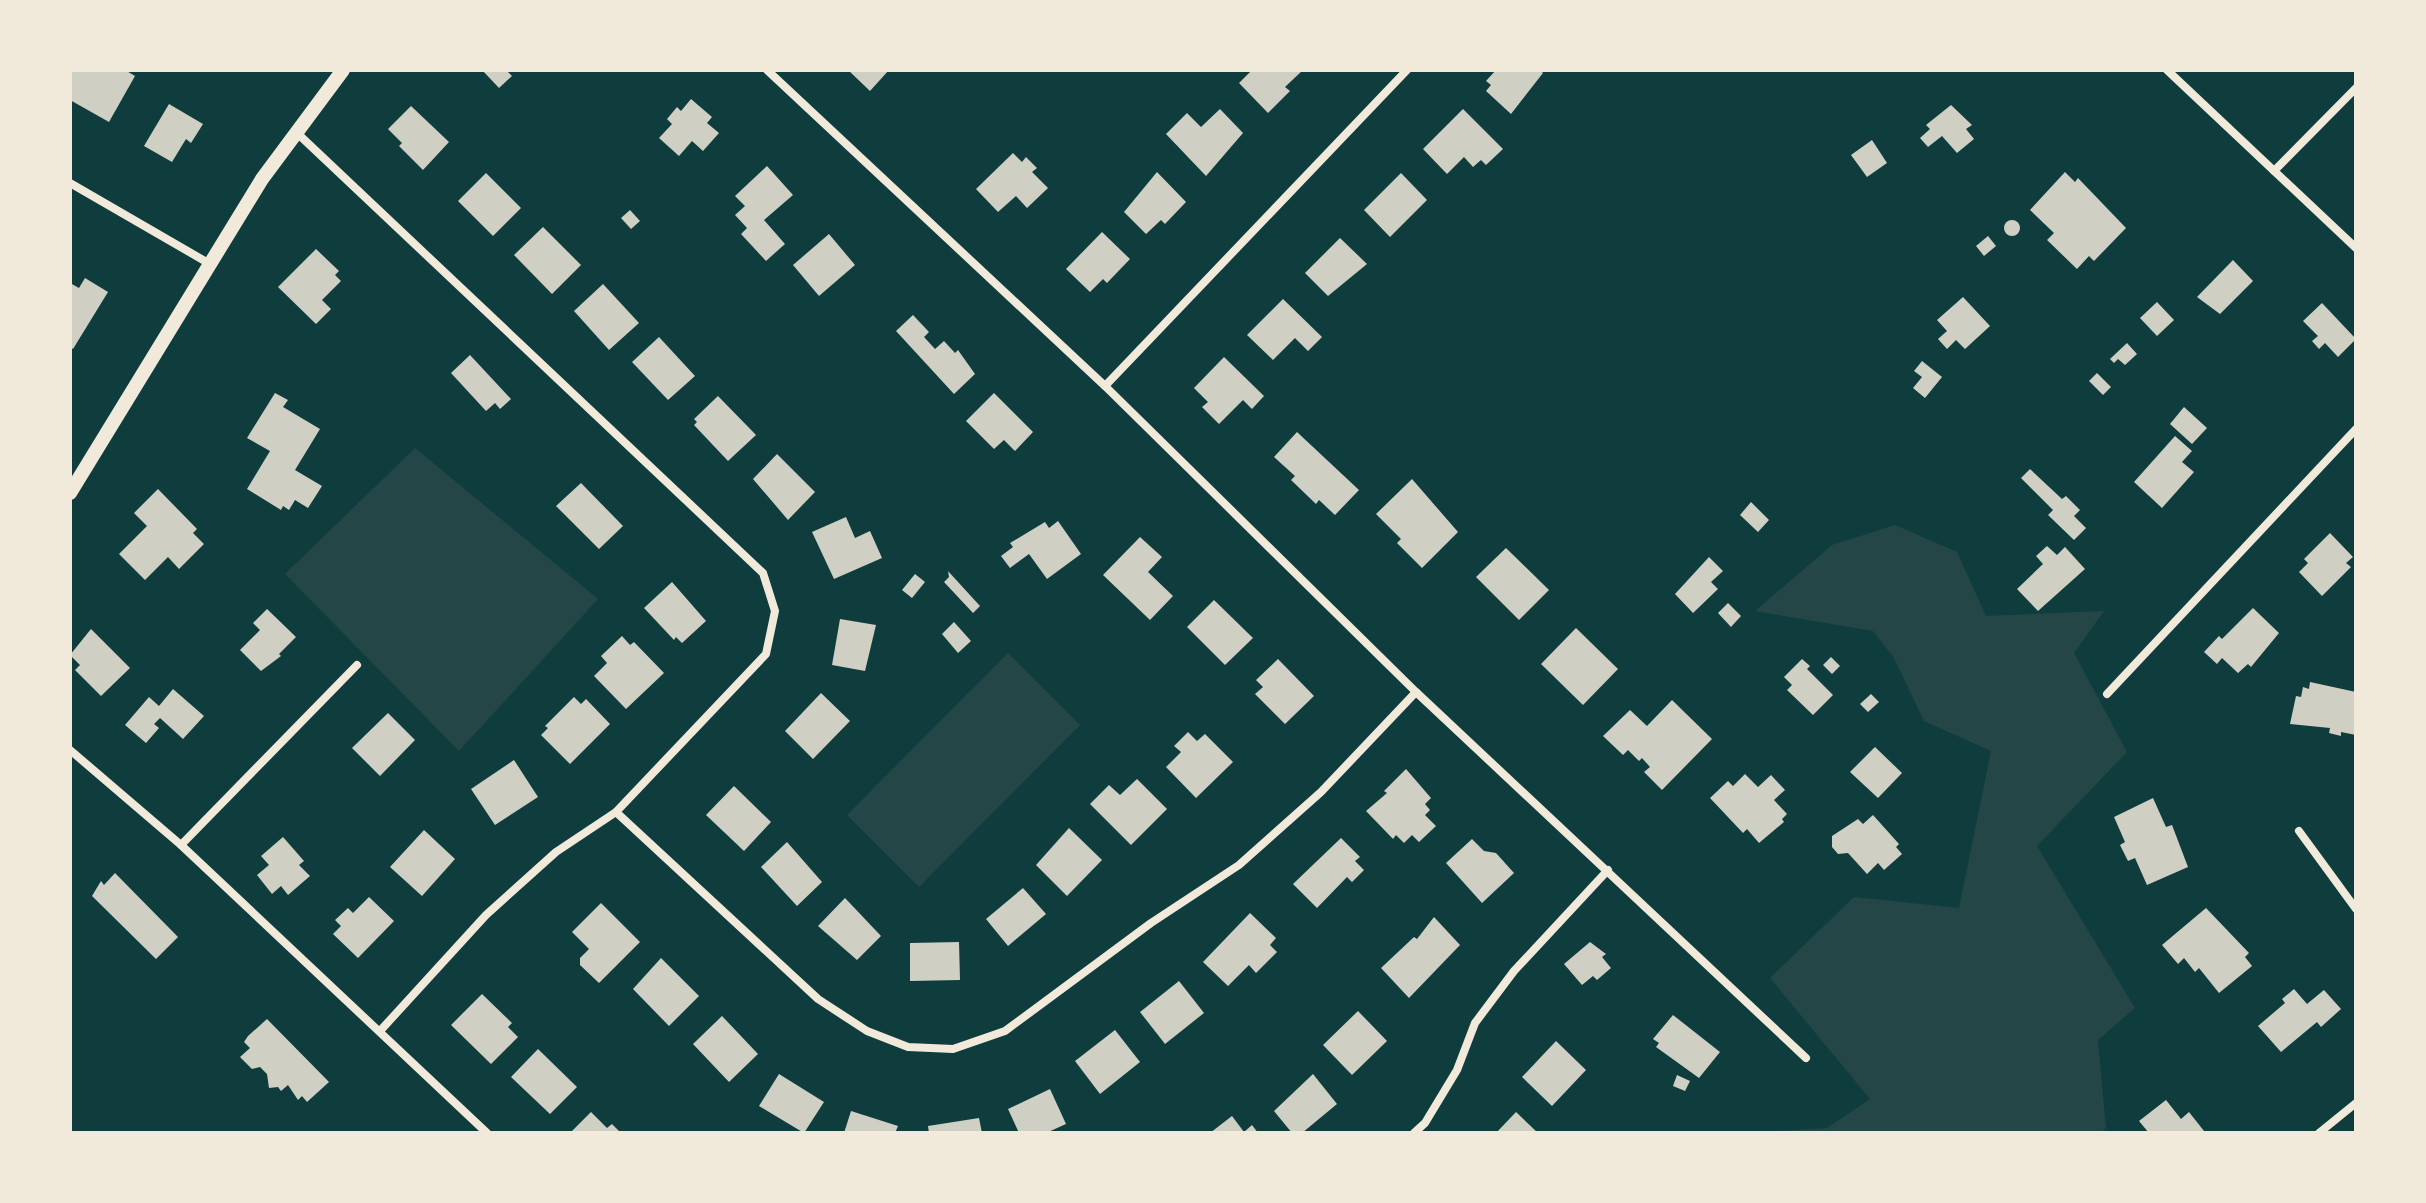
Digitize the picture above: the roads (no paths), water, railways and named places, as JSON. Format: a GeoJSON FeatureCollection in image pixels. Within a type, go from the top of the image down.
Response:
{"type":"FeatureCollection","features":[{"type":"Feature","properties":{"kind":"street"},"geometry":{"type":"LineString","coordinates":[[70,493],[210,264],[296,132],[343,70]]}},
{"type":"Feature","properties":{"kind":"street"},"geometry":{"type":"LineString","coordinates":[[767,70],[1105,386],[1416,692],[1806,1058]]}},
{"type":"Feature","properties":{"kind":"street"},"geometry":{"type":"LineString","coordinates":[[1105,386],[1407,70]]}},
{"type":"Feature","properties":{"kind":"street"},"geometry":{"type":"LineString","coordinates":[[2167,70],[2356,248]]}},
{"type":"Feature","properties":{"kind":"street"},"geometry":{"type":"LineString","coordinates":[[2274,171],[2356,88]]}},
{"type":"Feature","properties":{"kind":"street"},"geometry":{"type":"LineString","coordinates":[[296,132],[763,573],[775,611],[766,654],[616,812],[556,852],[486,915],[380,1031]]}},
{"type":"Feature","properties":{"kind":"street"},"geometry":{"type":"LineString","coordinates":[[70,183],[210,264]]}},
{"type":"Feature","properties":{"kind":"street"},"geometry":{"type":"LineString","coordinates":[[2107,694],[2356,429]]}},
{"type":"Feature","properties":{"kind":"street"},"geometry":{"type":"LineString","coordinates":[[181,845],[357,665]]}},
{"type":"Feature","properties":{"kind":"street"},"geometry":{"type":"LineString","coordinates":[[616,812],[818,999],[867,1031],[908,1047],[953,1049],[1005,1031],[1151,923],[1239,865],[1321,792],[1416,692]]}},
{"type":"Feature","properties":{"kind":"street"},"geometry":{"type":"LineString","coordinates":[[70,750],[181,845],[487,1133]]}},
{"type":"Feature","properties":{"kind":"street"},"geometry":{"type":"LineString","coordinates":[[2299,831],[2356,909]]}},
{"type":"Feature","properties":{"kind":"street"},"geometry":{"type":"LineString","coordinates":[[1414,1133],[1425,1123],[1457,1070],[1483,1012],[1514,971],[1608,870]]}},
{"type":"Feature","properties":{"kind":"street"},"geometry":{"type":"LineString","coordinates":[[2319,1133],[2356,1103]]}}]}
